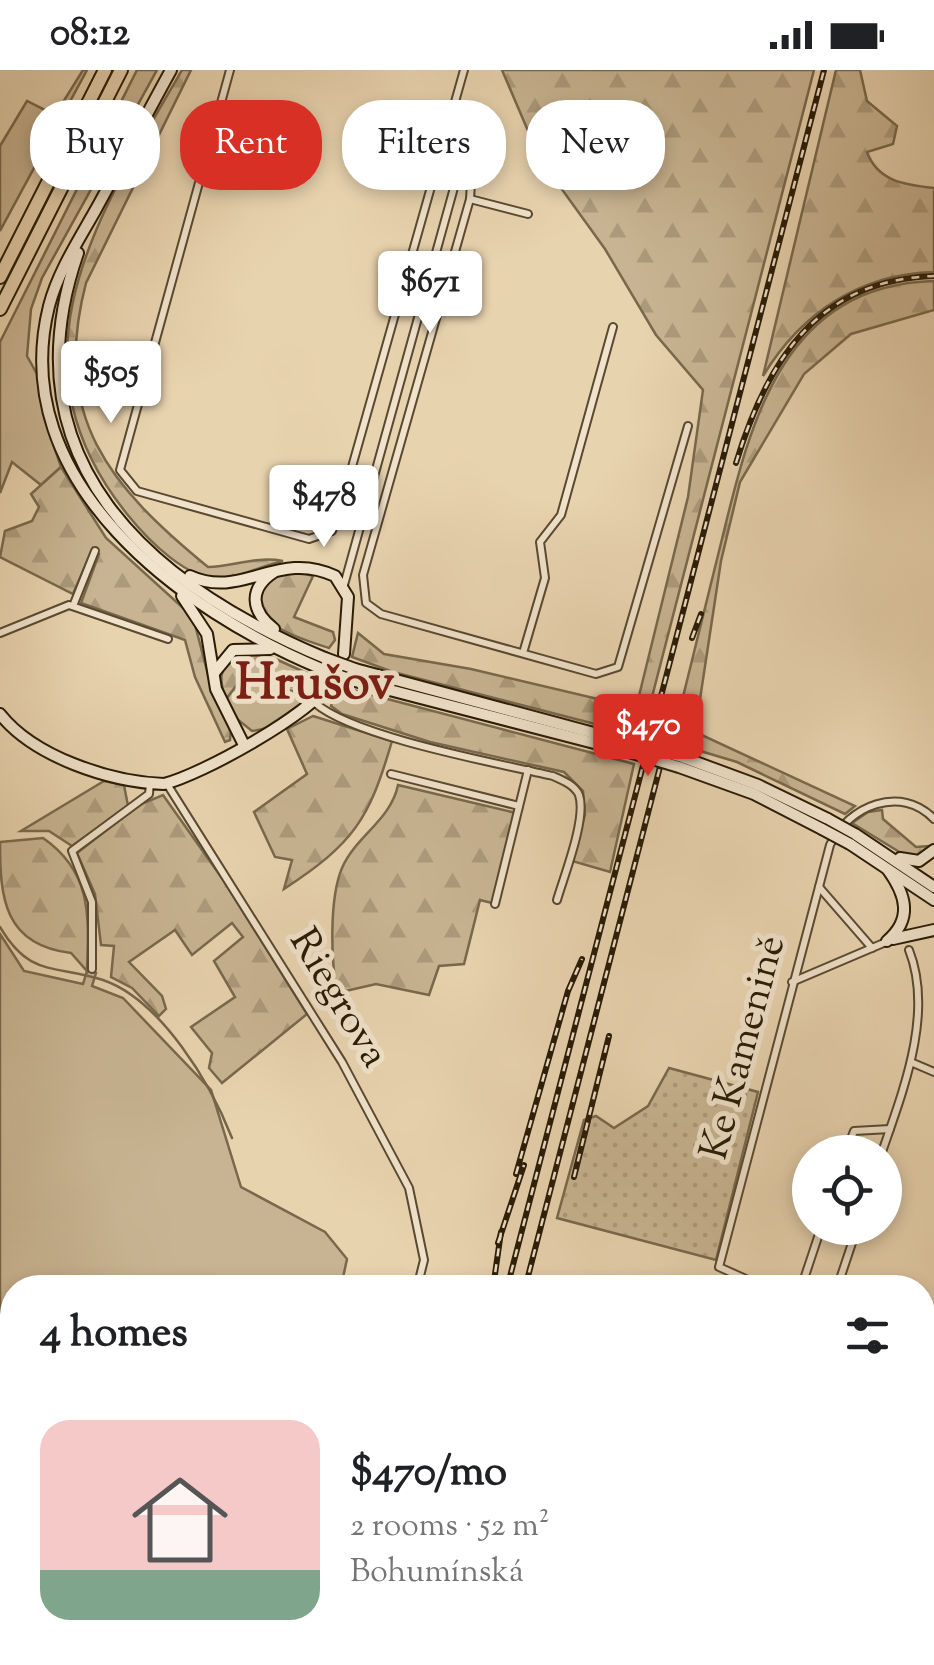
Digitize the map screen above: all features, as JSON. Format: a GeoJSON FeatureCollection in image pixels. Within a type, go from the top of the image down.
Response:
{"type":"FeatureCollection","features":[{"type":"Feature","properties":{"kind":"highway"},"geometry":{"type":"LineString","coordinates":[[0,277],[105,70]]}},
{"type":"Feature","properties":{"kind":"highway"},"geometry":{"type":"LineString","coordinates":[[0,309],[121,70]]}},
{"type":"Feature","properties":{"kind":"main road"},"geometry":{"type":"LineString","coordinates":[[170,70],[62,272],[47,316],[44,352],[50,406],[70,467],[94,508],[169,581],[226,620],[294,651],[353,674],[758,785],[934,887]]}},
{"type":"Feature","properties":{"kind":"main road"},"geometry":{"type":"LineString","coordinates":[[90,219],[60,316],[56,358],[61,404],[75,448],[96,489],[121,523],[158,558],[294,651]]}},
{"type":"Feature","properties":{"kind":"main road"},"geometry":{"type":"LineString","coordinates":[[158,558],[212,584],[234,582],[284,566],[319,570],[344,585],[349,627],[344,654]]}},
{"type":"Feature","properties":{"kind":"main road"},"geometry":{"type":"LineString","coordinates":[[284,566],[262,581],[256,608],[294,651]]}},
{"type":"Feature","properties":{"kind":"main road"},"geometry":{"type":"LineString","coordinates":[[169,581],[207,634],[213,674],[244,744]]}},
{"type":"Feature","properties":{"kind":"main road"},"geometry":{"type":"LineString","coordinates":[[213,674],[226,654],[240,648],[294,651]]}},
{"type":"Feature","properties":{"kind":"main road"},"geometry":{"type":"LineString","coordinates":[[0,714],[22,738],[48,754],[166,783],[315,703],[330,683]]}},
{"type":"Feature","properties":{"kind":"main road"},"geometry":{"type":"LineString","coordinates":[[881,856],[919,861],[934,850]]}},
{"type":"Feature","properties":{"kind":"main road"},"geometry":{"type":"LineString","coordinates":[[881,856],[934,900]]}},
{"type":"Feature","properties":{"kind":"main road"},"geometry":{"type":"LineString","coordinates":[[881,856],[904,899],[903,922],[887,941]]}},
{"type":"Feature","properties":{"kind":"main road"},"geometry":{"type":"LineString","coordinates":[[887,941],[934,930]]}},
{"type":"Feature","properties":{"kind":"street"},"geometry":{"type":"LineString","coordinates":[[230,70],[120,470],[137,491],[309,539],[332,531],[464,70]]}},
{"type":"Feature","properties":{"kind":"street"},"geometry":{"type":"LineString","coordinates":[[451,196],[459,182],[466,180],[472,186],[363,575],[366,604],[381,614],[596,674],[618,667],[688,426]]}},
{"type":"Feature","properties":{"kind":"street"},"geometry":{"type":"LineString","coordinates":[[344,585],[453,190]]}},
{"type":"Feature","properties":{"kind":"street"},"geometry":{"type":"LineString","coordinates":[[470,200],[528,214]]}},
{"type":"Feature","properties":{"kind":"street"},"geometry":{"type":"LineString","coordinates":[[523,653],[545,578],[540,542],[561,515],[613,326]]}},
{"type":"Feature","properties":{"kind":"street"},"geometry":{"type":"LineString","coordinates":[[378,456],[396,461]]}},
{"type":"Feature","properties":{"kind":"street"},"geometry":{"type":"LineString","coordinates":[[346,488],[366,495]]}},
{"type":"Feature","properties":{"kind":"street"},"geometry":{"type":"LineString","coordinates":[[74,606],[96,551]]}},
{"type":"Feature","properties":{"kind":"street"},"geometry":{"type":"LineString","coordinates":[[0,633],[62,605],[168,639]]}},
{"type":"Feature","properties":{"kind":"street"},"geometry":{"type":"LineString","coordinates":[[315,703],[332,716],[432,748],[554,776],[572,785],[579,795],[580,816],[557,900]]}},
{"type":"Feature","properties":{"kind":"street"},"geometry":{"type":"LineString","coordinates":[[495,904],[528,770]]}},
{"type":"Feature","properties":{"kind":"street"},"geometry":{"type":"LineString","coordinates":[[390,774],[520,806]]}},
{"type":"Feature","properties":{"kind":"street"},"geometry":{"type":"LineString","coordinates":[[92,969],[92,902],[72,852],[148,794],[150,782]]}},
{"type":"Feature","properties":{"kind":"street","name":"Riegrova"},"geometry":{"type":"LineString","coordinates":[[166,783],[342,1062],[409,1188],[424,1260],[420,1275]]}},
{"type":"Feature","properties":{"kind":"street","name":"Ke Kamenině"},"geometry":{"type":"LineString","coordinates":[[737,1275],[719,1267],[830,845],[844,822],[873,805],[910,804],[934,819]]}},
{"type":"Feature","properties":{"kind":"street"},"geometry":{"type":"LineString","coordinates":[[818,886],[872,948]]}},
{"type":"Feature","properties":{"kind":"street"},"geometry":{"type":"LineString","coordinates":[[792,982],[887,941]]}},
{"type":"Feature","properties":{"kind":"street"},"geometry":{"type":"LineString","coordinates":[[888,1135],[913,1063],[923,993],[909,950]]}},
{"type":"Feature","properties":{"kind":"street"},"geometry":{"type":"LineString","coordinates":[[913,1063],[934,1072]]}},
{"type":"Feature","properties":{"kind":"street"},"geometry":{"type":"LineString","coordinates":[[853,1135],[890,1129]]}},
{"type":"Feature","properties":{"kind":"street"},"geometry":{"type":"LineString","coordinates":[[805,1275],[815,1245]]}},
{"type":"Feature","properties":{"kind":"street"},"geometry":{"type":"LineString","coordinates":[[841,1275],[851,1245]]}},
{"type":"Feature","properties":{"kind":"green space"},"geometry":{"type":"Polygon","coordinates":[[[83,70],[87,70],[71,100],[64,100],[83,70]]]}},
{"type":"Feature","properties":{"kind":"green space"},"geometry":{"type":"Polygon","coordinates":[[[137,70],[157,70],[140,100],[122,100],[137,70]]]}},
{"type":"Feature","properties":{"kind":"green space"},"geometry":{"type":"Polygon","coordinates":[[[182,70],[191,70],[160,133],[160,109],[182,70]]]}},
{"type":"Feature","properties":{"kind":"green space"},"geometry":{"type":"Polygon","coordinates":[[[502,70],[814,70],[645,724],[634,734],[393,672],[352,657],[358,633],[384,654],[471,669],[636,708],[688,497],[703,390],[656,335],[605,249],[562,190],[665,190],[665,100],[526,100],[526,126],[502,70]]]}},
{"type":"Feature","properties":{"kind":"green space"},"geometry":{"type":"Polygon","coordinates":[[[836,70],[860,70],[867,101],[897,126],[893,144],[867,152],[878,170],[903,183],[934,188],[934,272],[881,280],[835,301],[795,333],[763,376],[836,70]]]}},
{"type":"Feature","properties":{"kind":"green space"},"geometry":{"type":"Polygon","coordinates":[[[27,101],[30,175],[0,231],[0,146],[27,101]]]}},
{"type":"Feature","properties":{"kind":"green space"},"geometry":{"type":"Polygon","coordinates":[[[77,190],[91,190],[42,278],[31,309],[27,356],[37,374],[45,420],[61,467],[41,485],[12,462],[0,493],[0,342],[77,190]]]}},
{"type":"Feature","properties":{"kind":"green space"},"geometry":{"type":"Polygon","coordinates":[[[115,190],[132,190],[86,283],[77,330],[76,373],[83,410],[97,445],[142,507],[208,567],[283,561],[225,578],[212,578],[184,567],[158,547],[127,514],[90,456],[71,399],[67,343],[76,288],[115,190]]]}},
{"type":"Feature","properties":{"kind":"green space"},"geometry":{"type":"Polygon","coordinates":[[[934,281],[934,310],[851,334],[804,374],[740,482],[721,561],[695,732],[855,806],[845,814],[737,762],[677,744],[680,709],[746,449],[783,366],[809,333],[842,306],[883,288],[934,281]]]}},
{"type":"Feature","properties":{"kind":"green space"},"geometry":{"type":"Polygon","coordinates":[[[61,467],[106,538],[193,617],[213,694],[231,730],[230,740],[225,742],[195,677],[185,640],[81,603],[99,554],[93,548],[73,594],[0,557],[5,531],[32,521],[39,507],[31,494],[61,467]]]}},
{"type":"Feature","properties":{"kind":"green space"},"geometry":{"type":"Polygon","coordinates":[[[295,571],[313,576],[294,617],[333,632],[335,640],[329,648],[281,629],[262,612],[258,602],[267,581],[295,571]]]}},
{"type":"Feature","properties":{"kind":"green space"},"geometry":{"type":"Polygon","coordinates":[[[258,651],[320,679],[318,688],[304,696],[246,673],[226,699],[222,674],[229,659],[234,653],[258,651]]]}},
{"type":"Feature","properties":{"kind":"green space"},"geometry":{"type":"Polygon","coordinates":[[[245,673],[304,696],[318,688],[289,716],[252,731],[237,719],[226,699],[245,673]]]}},
{"type":"Feature","properties":{"kind":"green space"},"geometry":{"type":"Polygon","coordinates":[[[338,686],[634,764],[610,872],[572,861],[585,815],[583,791],[564,772],[430,742],[342,714],[331,706],[338,686]]]}},
{"type":"Feature","properties":{"kind":"green space"},"geometry":{"type":"Polygon","coordinates":[[[313,716],[392,741],[375,791],[356,827],[327,858],[284,889],[292,860],[275,857],[254,812],[307,774],[287,729],[313,716]]]}},
{"type":"Feature","properties":{"kind":"green space"},"geometry":{"type":"Polygon","coordinates":[[[104,781],[124,785],[128,806],[72,846],[49,831],[21,831],[104,781]]]}},
{"type":"Feature","properties":{"kind":"green space"},"geometry":{"type":"Polygon","coordinates":[[[398,785],[516,813],[492,903],[480,900],[464,964],[439,966],[429,995],[376,984],[337,993],[332,930],[338,881],[348,857],[388,808],[398,785]]]}},
{"type":"Feature","properties":{"kind":"green space"},"geometry":{"type":"Polygon","coordinates":[[[163,795],[224,881],[307,1014],[222,1083],[209,1068],[212,1053],[191,1027],[235,997],[214,961],[243,937],[232,923],[192,955],[175,930],[129,962],[162,996],[166,1009],[159,1016],[132,988],[111,977],[114,946],[101,945],[95,894],[77,853],[139,805],[163,795]]]}},
{"type":"Feature","properties":{"kind":"green space"},"geometry":{"type":"Polygon","coordinates":[[[882,810],[883,819],[916,847],[930,846],[921,855],[906,856],[852,823],[868,812],[882,810]]]}},
{"type":"Feature","properties":{"kind":"green space"},"geometry":{"type":"Polygon","coordinates":[[[43,838],[71,865],[79,880],[87,913],[87,971],[71,953],[32,940],[10,916],[2,882],[0,842],[43,838]]]}},
{"type":"Feature","properties":{"kind":"green space"},"geometry":{"type":"Polygon","coordinates":[[[0,934],[24,971],[83,984],[87,971],[96,973],[92,986],[123,998],[211,1090],[241,1187],[325,1232],[347,1259],[344,1275],[0,1275],[0,934]]]}},
{"type":"Feature","properties":{"kind":"green space"},"geometry":{"type":"Polygon","coordinates":[[[669,1068],[758,1092],[716,1260],[557,1218],[584,1120],[596,1116],[614,1128],[648,1106],[669,1068]]]}},
{"type":"Feature","properties":{"kind":"waterway"},"geometry":{"type":"LineString","coordinates":[[0,927],[22,955],[33,962],[103,980],[145,1006],[197,1070],[232,1138]]}},
{"type":"Feature","properties":{"kind":"railway"},"geometry":{"type":"LineString","coordinates":[[510,1275],[824,70]]}},
{"type":"Feature","properties":{"kind":"railway"},"geometry":{"type":"LineString","coordinates":[[736,463],[764,391],[781,360],[803,333],[828,310],[858,293],[893,281],[934,276]]}},
{"type":"Feature","properties":{"kind":"railway"},"geometry":{"type":"LineString","coordinates":[[692,638],[701,614]]}},
{"type":"Feature","properties":{"kind":"railway"},"geometry":{"type":"LineString","coordinates":[[528,1275],[661,763]]}},
{"type":"Feature","properties":{"kind":"railway"},"geometry":{"type":"LineString","coordinates":[[516,1174],[568,991],[582,959]]}},
{"type":"Feature","properties":{"kind":"railway"},"geometry":{"type":"LineString","coordinates":[[574,1177],[609,1036]]}},
{"type":"Feature","properties":{"kind":"railway"},"geometry":{"type":"LineString","coordinates":[[498,1243],[524,1165]]}},
{"type":"Feature","properties":{"kind":"railway"},"geometry":{"type":"LineString","coordinates":[[495,1275],[501,1232]]}},
{"type":"Feature","properties":{"kind":"district","name":"Hrušov"},"geometry":{"type":"Point","coordinates":[315,686]}}]}
